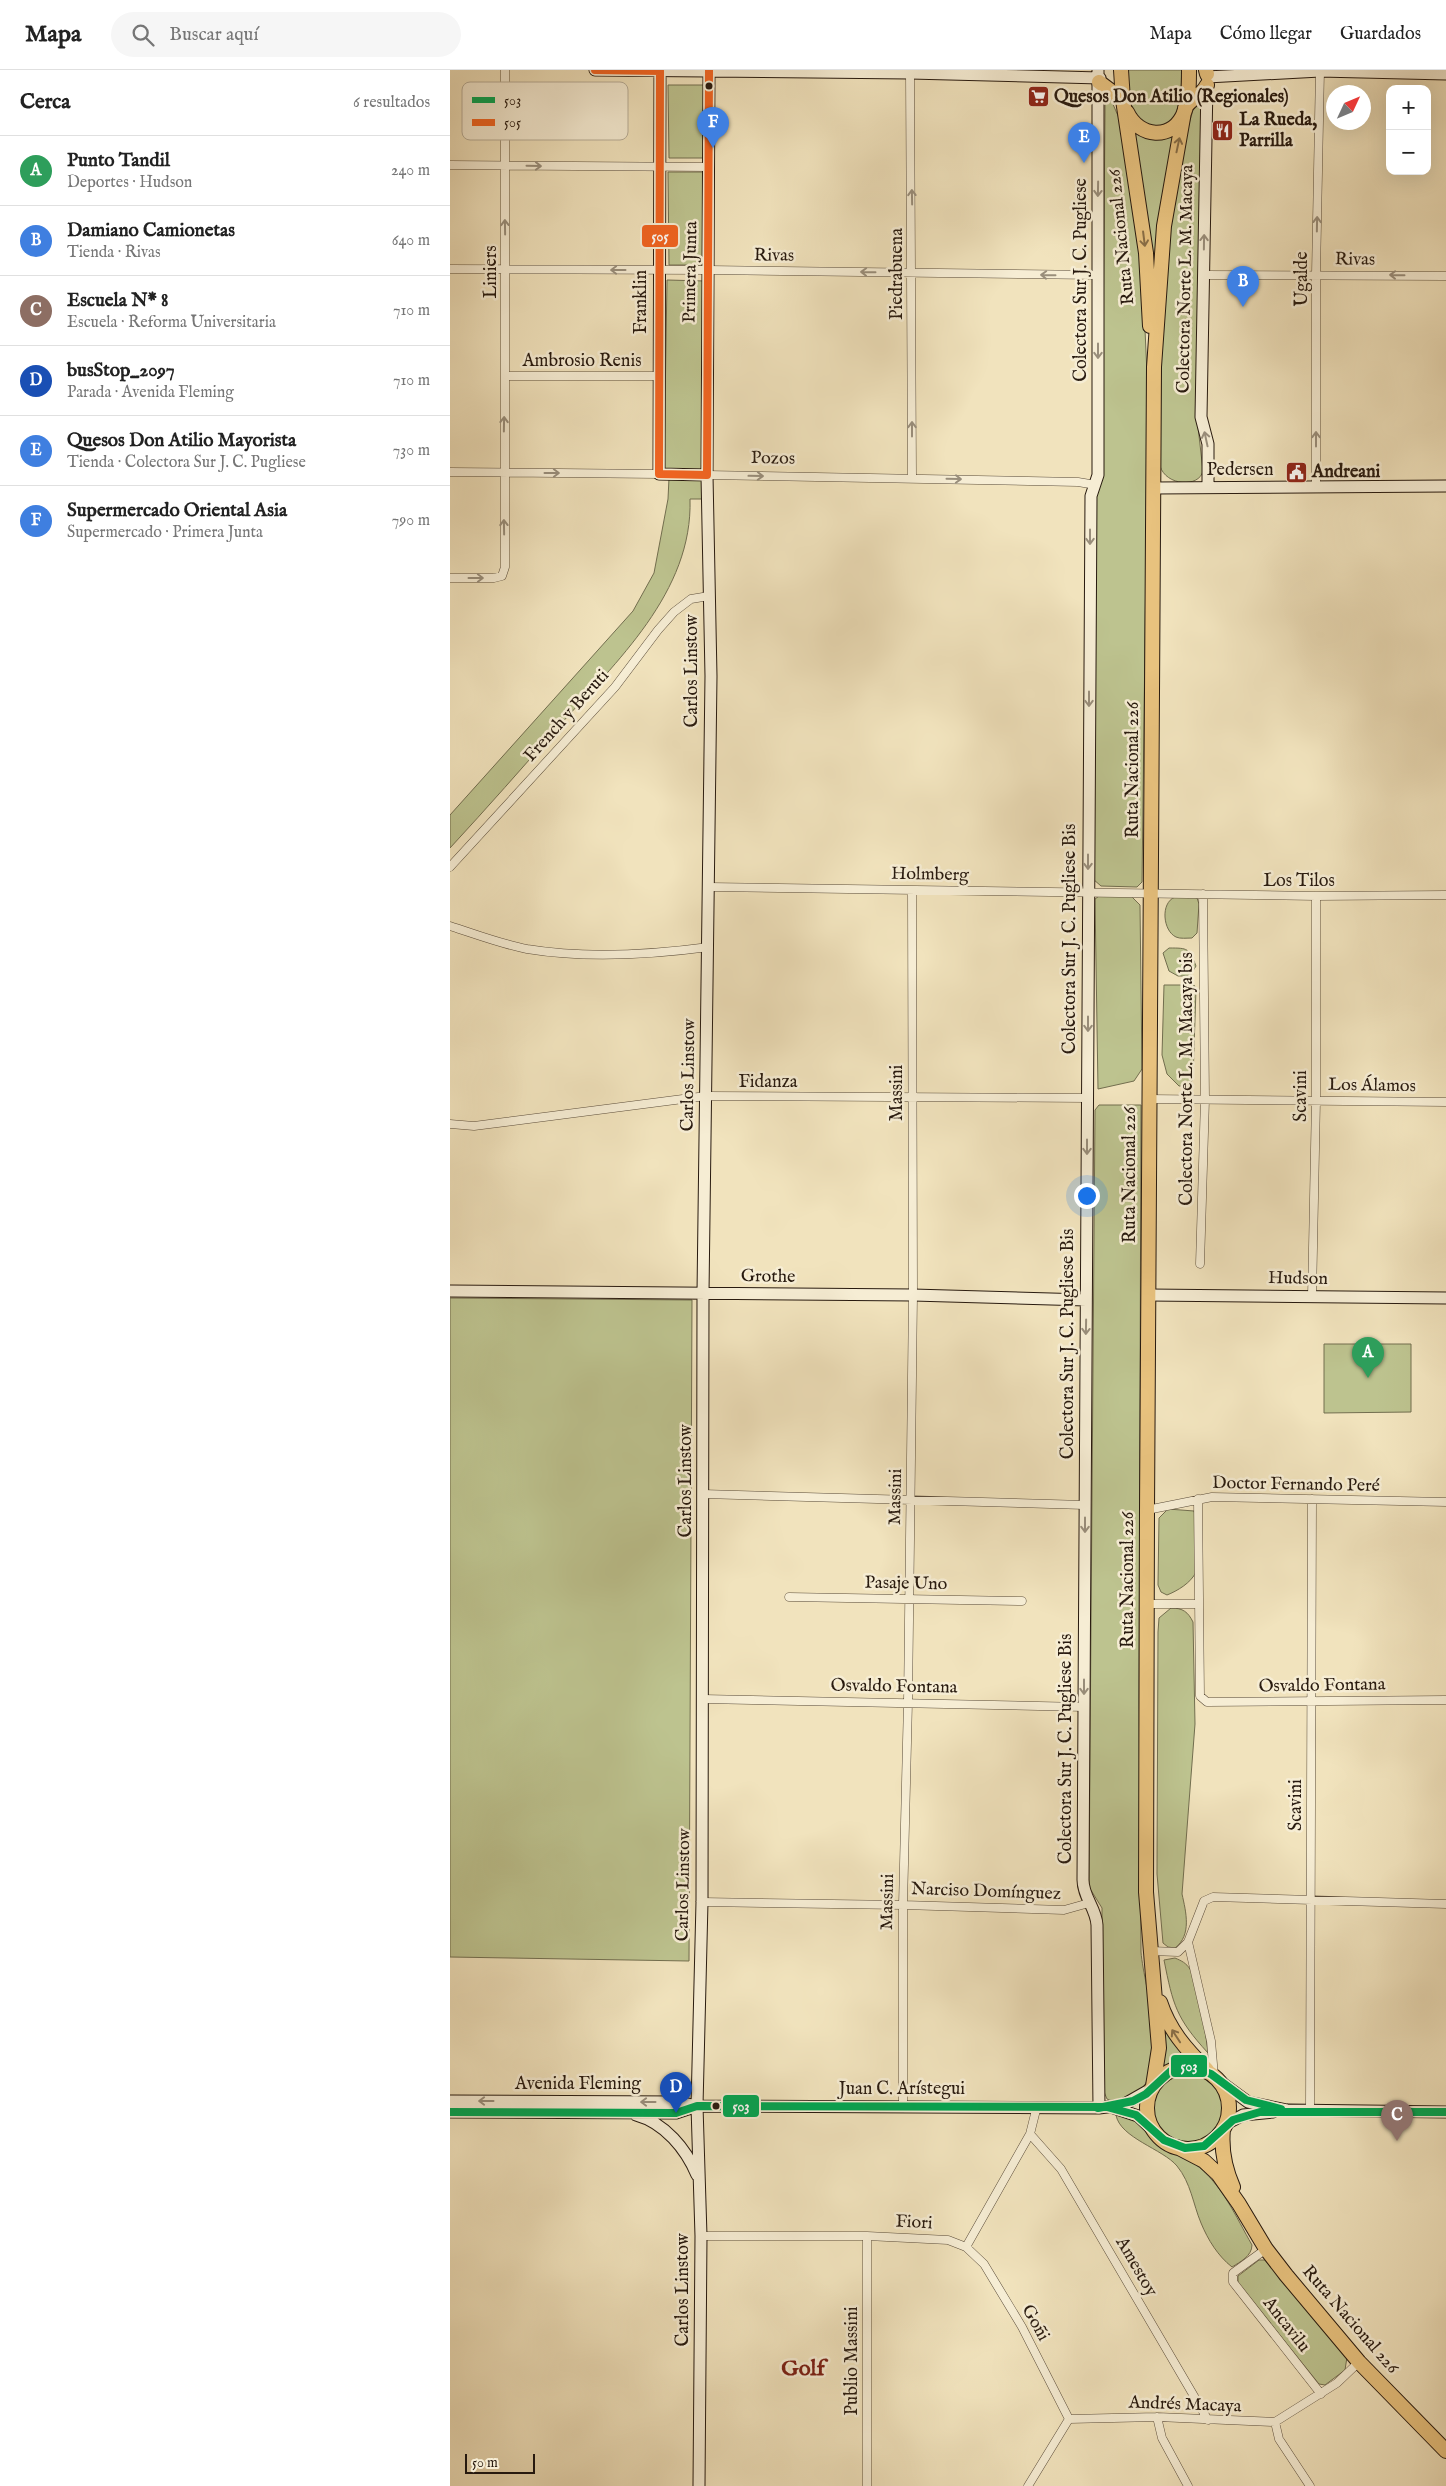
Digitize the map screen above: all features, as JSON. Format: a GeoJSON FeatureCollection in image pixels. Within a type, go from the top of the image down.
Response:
{"type":"FeatureCollection","features":[{"type":"Feature","properties":{"kind":"highway","name":"Ruta Nacional 226"},"geometry":{"type":"LineString","coordinates":[[1121,70],[1145,245],[1154,367]]}},
{"type":"Feature","properties":{"kind":"highway","name":"Ruta Nacional 226"},"geometry":{"type":"LineString","coordinates":[[1189,70],[1185,111],[1164,226],[1154,367],[1148,1099],[1146,1892],[1159,2048],[1152,2088],[1147,2102],[1148,2114],[1157,2134],[1176,2147],[1197,2156],[1211,2167],[1239,2204],[1266,2249],[1359,2362],[1446,2451]]}},
{"type":"Feature","properties":{"kind":"highway"},"geometry":{"type":"LineString","coordinates":[[1185,111],[1191,100],[1201,93],[1207,75]]}},
{"type":"Feature","properties":{"kind":"highway"},"geometry":{"type":"LineString","coordinates":[[1099,76],[1103,86],[1124,102]]}},
{"type":"Feature","properties":{"kind":"highway","name":"Ruta Nacional 226"},"geometry":{"type":"LineString","coordinates":[[1124,102],[1128,115],[1136,126],[1145,132],[1155,134],[1174,127],[1185,111]]}},
{"type":"Feature","properties":{"kind":"highway","name":"Ruta Nacional 226"},"geometry":{"type":"LineString","coordinates":[[1154,1982],[1165,2016],[1174,2032],[1186,2050],[1225,2089],[1229,2101],[1229,2113],[1222,2143],[1226,2165],[1239,2204]]}},
{"type":"Feature","properties":{"kind":"highway"},"geometry":{"type":"LineString","coordinates":[[1152,2088],[1164,2074],[1178,2068],[1199,2068],[1214,2076]]}},
{"type":"Feature","properties":{"kind":"highway"},"geometry":{"type":"LineString","coordinates":[[1176,2147],[1198,2148],[1212,2141],[1225,2127]]}},
{"type":"Feature","properties":{"kind":"main road"},"geometry":{"type":"LineString","coordinates":[[595,70],[910,72],[1099,76]]}},
{"type":"Feature","properties":{"kind":"main road","name":"Franklin"},"geometry":{"type":"LineString","coordinates":[[659,474],[660,70]]}},
{"type":"Feature","properties":{"kind":"main road","name":"Primera Junta"},"geometry":{"type":"LineString","coordinates":[[708,475],[709,71]]}},
{"type":"Feature","properties":{"kind":"main road"},"geometry":{"type":"LineString","coordinates":[[1207,75],[1320,71],[1446,74]]}},
{"type":"Feature","properties":{"kind":"main road","name":"Colectora Norte L. M. Macaya"},"geometry":{"type":"LineString","coordinates":[[1207,75],[1201,418],[1208,444],[1208,487]]}},
{"type":"Feature","properties":{"kind":"main road","name":"Colectora Sur J. C. Pugliese"},"geometry":{"type":"LineString","coordinates":[[1093,488],[1098,475],[1097,275],[1099,76]]}},
{"type":"Feature","properties":{"kind":"main road","name":"Pozos"},"geometry":{"type":"LineString","coordinates":[[659,474],[708,475]]}},
{"type":"Feature","properties":{"kind":"main road","name":"Carlos Linstow"},"geometry":{"type":"LineString","coordinates":[[699,2486],[701,2236],[697,2106],[702,1902],[703,1293],[709,947],[708,475]]}},
{"type":"Feature","properties":{"kind":"main road","name":"Pedersen"},"geometry":{"type":"LineString","coordinates":[[1154,488],[1446,486]]}},
{"type":"Feature","properties":{"kind":"main road","name":"Colectora Sur J. C. Pugliese Bis"},"geometry":{"type":"LineString","coordinates":[[1093,488],[1090,496],[1083,1880],[1084,1893],[1096,1913],[1098,1925],[1103,2107]]}},
{"type":"Feature","properties":{"kind":"main road","name":"Grothe"},"geometry":{"type":"LineString","coordinates":[[450,1291],[914,1295],[1086,1300]]}},
{"type":"Feature","properties":{"kind":"main road","name":"Hudson"},"geometry":{"type":"LineString","coordinates":[[1149,1295],[1446,1298]]}},
{"type":"Feature","properties":{"kind":"main road"},"geometry":{"type":"LineString","coordinates":[[1214,2076],[1248,2102],[1287,2110]]}},
{"type":"Feature","properties":{"kind":"main road","name":"Juan C. Arístegui"},"geometry":{"type":"LineString","coordinates":[[697,2106],[1103,2107],[1128,2103],[1152,2088]]}},
{"type":"Feature","properties":{"kind":"main road","name":"Avenida Fleming"},"geometry":{"type":"LineString","coordinates":[[450,2101],[680,2102],[697,2106]]}},
{"type":"Feature","properties":{"kind":"main road","name":"Avenida Fleming"},"geometry":{"type":"LineString","coordinates":[[450,2112],[676,2113],[697,2106]]}},
{"type":"Feature","properties":{"kind":"main road","name":"Juan C. Arístegui"},"geometry":{"type":"LineString","coordinates":[[1103,2107],[1138,2116],[1157,2134]]}},
{"type":"Feature","properties":{"kind":"main road"},"geometry":{"type":"LineString","coordinates":[[1225,2127],[1243,2115],[1287,2110],[1446,2112]]}},
{"type":"Feature","properties":{"kind":"main road"},"geometry":{"type":"LineString","coordinates":[[624,2112],[647,2120],[669,2134],[684,2152],[699,2181]]}},
{"type":"Feature","properties":{"kind":"street","name":"Ugalde"},"geometry":{"type":"LineString","coordinates":[[1316,488],[1316,274],[1320,71]]}},
{"type":"Feature","properties":{"kind":"street","name":"Piedrabuena"},"geometry":{"type":"LineString","coordinates":[[910,72],[912,478]]}},
{"type":"Feature","properties":{"kind":"street","name":"Liniers"},"geometry":{"type":"LineString","coordinates":[[450,578],[494,578],[502,576],[505,567],[506,269],[504,140]]}},
{"type":"Feature","properties":{"kind":"street"},"geometry":{"type":"LineString","coordinates":[[450,165],[710,167]]}},
{"type":"Feature","properties":{"kind":"street","name":"Rivas"},"geometry":{"type":"LineString","coordinates":[[450,270],[709,270],[1097,275]]}},
{"type":"Feature","properties":{"kind":"street","name":"Rivas"},"geometry":{"type":"LineString","coordinates":[[1204,276],[1316,274],[1446,276]]}},
{"type":"Feature","properties":{"kind":"street","name":"Ambrosio Renis"},"geometry":{"type":"LineString","coordinates":[[505,376],[658,376]]}},
{"type":"Feature","properties":{"kind":"street","name":"Pozos"},"geometry":{"type":"LineString","coordinates":[[450,472],[659,474]]}},
{"type":"Feature","properties":{"kind":"street","name":"Pozos"},"geometry":{"type":"LineString","coordinates":[[708,475],[1078,482],[1090,484],[1093,488]]}},
{"type":"Feature","properties":{"kind":"street","name":"French y Beruti"},"geometry":{"type":"LineString","coordinates":[[450,866],[615,687],[674,612],[691,599],[709,596]]}},
{"type":"Feature","properties":{"kind":"street","name":"Holmberg"},"geometry":{"type":"LineString","coordinates":[[709,887],[1151,892]]}},
{"type":"Feature","properties":{"kind":"street","name":"Massini"},"geometry":{"type":"LineString","coordinates":[[903,2106],[903,1905],[914,1295],[911,1098],[912,890]]}},
{"type":"Feature","properties":{"kind":"street","name":"Los Tilos"},"geometry":{"type":"LineString","coordinates":[[1151,892],[1316,896],[1446,895]]}},
{"type":"Feature","properties":{"kind":"street","name":"Colectora Norte L. M. Macaya bis"},"geometry":{"type":"LineString","coordinates":[[1200,1264],[1205,1099],[1203,894]]}},
{"type":"Feature","properties":{"kind":"street","name":"Scavini"},"geometry":{"type":"LineString","coordinates":[[1312,1297],[1316,1100],[1316,896]]}},
{"type":"Feature","properties":{"kind":"street"},"geometry":{"type":"LineString","coordinates":[[450,926],[526,948],[560,952],[610,955],[658,954],[709,947]]}},
{"type":"Feature","properties":{"kind":"street","name":"Fidanza"},"geometry":{"type":"LineString","coordinates":[[450,1124],[474,1126],[706,1096],[1088,1098]]}},
{"type":"Feature","properties":{"kind":"street","name":"Los Álamos"},"geometry":{"type":"LineString","coordinates":[[1148,1099],[1446,1102]]}},
{"type":"Feature","properties":{"kind":"street"},"geometry":{"type":"LineString","coordinates":[[703,1494],[1085,1505]]}},
{"type":"Feature","properties":{"kind":"street","name":"Doctor Fernando Peré"},"geometry":{"type":"LineString","coordinates":[[1146,1510],[1212,1497],[1446,1502]]}},
{"type":"Feature","properties":{"kind":"street","name":"Scavini"},"geometry":{"type":"LineString","coordinates":[[1310,2111],[1312,1499]]}},
{"type":"Feature","properties":{"kind":"street"},"geometry":{"type":"LineString","coordinates":[[1147,1604],[1199,1604],[1198,1500]]}},
{"type":"Feature","properties":{"kind":"street","name":"Pasaje Uno"},"geometry":{"type":"LineString","coordinates":[[789,1597],[1022,1601]]}},
{"type":"Feature","properties":{"kind":"street","name":"Osvaldo Fontana"},"geometry":{"type":"LineString","coordinates":[[1199,1604],[1200,1696],[1207,1702],[1446,1700]]}},
{"type":"Feature","properties":{"kind":"street","name":"Osvaldo Fontana"},"geometry":{"type":"LineString","coordinates":[[703,1698],[1084,1707]]}},
{"type":"Feature","properties":{"kind":"street"},"geometry":{"type":"LineString","coordinates":[[1151,1951],[1178,1952],[1188,1942],[1204,1901],[1213,1897],[1446,1904]]}},
{"type":"Feature","properties":{"kind":"street","name":"Narciso Domínguez"},"geometry":{"type":"LineString","coordinates":[[702,1902],[1064,1910],[1089,1903]]}},
{"type":"Feature","properties":{"kind":"street"},"geometry":{"type":"LineString","coordinates":[[1188,1942],[1211,2041],[1214,2076]]}},
{"type":"Feature","properties":{"kind":"street"},"geometry":{"type":"LineString","coordinates":[[966,2247],[1030,2134],[1037,2106]]}},
{"type":"Feature","properties":{"kind":"street","name":"Amestoy"},"geometry":{"type":"LineString","coordinates":[[1030,2134],[1062,2170],[1208,2420]]}},
{"type":"Feature","properties":{"kind":"street","name":"Fiori"},"geometry":{"type":"LineString","coordinates":[[701,2236],[867,2236],[948,2240],[966,2247]]}},
{"type":"Feature","properties":{"kind":"street","name":"Publio Massini"},"geometry":{"type":"LineString","coordinates":[[867,2236],[867,2486]]}},
{"type":"Feature","properties":{"kind":"street","name":"Goñi"},"geometry":{"type":"LineString","coordinates":[[966,2247],[984,2264],[1022,2327],[1069,2419]]}},
{"type":"Feature","properties":{"kind":"street","name":"Ancavilu"},"geometry":{"type":"LineString","coordinates":[[1266,2249],[1233,2273],[1233,2282],[1321,2394]]}},
{"type":"Feature","properties":{"kind":"street"},"geometry":{"type":"LineString","coordinates":[[1310,2486],[1279,2439],[1275,2422],[1337,2383],[1359,2362]]}},
{"type":"Feature","properties":{"kind":"street"},"geometry":{"type":"LineString","coordinates":[[1157,2417],[1162,2438],[1188,2486]]}},
{"type":"Feature","properties":{"kind":"street","name":"Andrés Macaya"},"geometry":{"type":"LineString","coordinates":[[1069,2419],[1157,2417],[1275,2422]]}},
{"type":"Feature","properties":{"kind":"street"},"geometry":{"type":"LineString","coordinates":[[1030,2485],[1069,2419]]}},
{"type":"Feature","properties":{"kind":"green space"},"geometry":{"type":"Polygon","coordinates":[[[1128,70],[1183,70],[1182,97],[1176,114],[1171,121],[1164,125],[1155,126],[1144,123],[1137,118],[1130,106],[1128,70]]]}},
{"type":"Feature","properties":{"kind":"green space"},"geometry":{"type":"Polygon","coordinates":[[[668,85],[704,85],[704,158],[669,158],[668,85]]]}},
{"type":"Feature","properties":{"kind":"green space"},"geometry":{"type":"Polygon","coordinates":[[[1109,100],[1112,102],[1119,118],[1141,239],[1148,397],[1142,882],[1137,887],[1101,886],[1093,879],[1096,499],[1102,471],[1105,102],[1109,100]]]}},
{"type":"Feature","properties":{"kind":"green space"},"geometry":{"type":"Polygon","coordinates":[[[1199,101],[1202,102],[1197,418],[1203,471],[1195,480],[1182,482],[1169,478],[1163,473],[1160,466],[1161,357],[1166,247],[1182,148],[1193,110],[1199,101]]]}},
{"type":"Feature","properties":{"kind":"green space"},"geometry":{"type":"Polygon","coordinates":[[[1133,132],[1145,137],[1156,138],[1178,132],[1154,305],[1133,132]]]}},
{"type":"Feature","properties":{"kind":"green space"},"geometry":{"type":"Polygon","coordinates":[[[668,172],[703,172],[703,265],[669,265],[668,172]]]}},
{"type":"Feature","properties":{"kind":"green space"},"geometry":{"type":"Polygon","coordinates":[[[667,280],[705,281],[702,471],[664,470],[667,280]]]}},
{"type":"Feature","properties":{"kind":"green space"},"geometry":{"type":"Polygon","coordinates":[[[669,478],[704,479],[704,499],[690,499],[688,533],[679,565],[665,595],[647,623],[604,677],[450,848],[450,815],[633,611],[654,573],[668,499],[669,478]]]}},
{"type":"Feature","properties":{"kind":"green space"},"geometry":{"type":"Polygon","coordinates":[[[1102,894],[1130,895],[1140,905],[1142,1069],[1134,1081],[1098,1089],[1095,899],[1102,894]]]}},
{"type":"Feature","properties":{"kind":"green space"},"geometry":{"type":"Polygon","coordinates":[[[1187,896],[1197,898],[1199,904],[1197,933],[1192,938],[1179,938],[1168,929],[1165,911],[1170,900],[1176,897],[1187,896]]]}},
{"type":"Feature","properties":{"kind":"green space"},"geometry":{"type":"Polygon","coordinates":[[[1169,948],[1187,950],[1192,956],[1196,966],[1190,976],[1178,976],[1169,971],[1163,953],[1169,948]]]}},
{"type":"Feature","properties":{"kind":"green space"},"geometry":{"type":"Polygon","coordinates":[[[1164,985],[1194,985],[1196,989],[1193,1079],[1188,1086],[1179,1086],[1167,1074],[1162,1055],[1164,985]]]}},
{"type":"Feature","properties":{"kind":"green space"},"geometry":{"type":"Polygon","coordinates":[[[1099,1105],[1141,1105],[1139,1698],[1141,1952],[1154,2028],[1154,2049],[1152,2068],[1145,2084],[1133,2096],[1116,2101],[1107,2099],[1102,2087],[1102,1908],[1089,1887],[1095,1110],[1099,1105]]]}},
{"type":"Feature","properties":{"kind":"green space"},"geometry":{"type":"Polygon","coordinates":[[[450,1298],[692,1300],[689,1961],[450,1957],[450,1298]]]}},
{"type":"Feature","properties":{"kind":"green space"},"geometry":{"type":"Polygon","coordinates":[[[1324,1344],[1411,1344],[1411,1412],[1324,1413],[1324,1344]]]}},
{"type":"Feature","properties":{"kind":"green space"},"geometry":{"type":"Polygon","coordinates":[[[1168,1509],[1194,1511],[1196,1518],[1196,1572],[1187,1583],[1167,1595],[1161,1592],[1158,1585],[1159,1518],[1168,1509]]]}},
{"type":"Feature","properties":{"kind":"green space"},"geometry":{"type":"Polygon","coordinates":[[[1171,1608],[1185,1611],[1193,1622],[1195,1724],[1182,1894],[1186,1930],[1184,1937],[1175,1948],[1168,1947],[1163,1943],[1157,1874],[1158,1632],[1159,1618],[1171,1608]]]}},
{"type":"Feature","properties":{"kind":"green space"},"geometry":{"type":"Polygon","coordinates":[[[1175,1958],[1187,1965],[1193,1976],[1202,2009],[1208,2053],[1182,2020],[1173,2000],[1164,1960],[1175,1958]]]}},
{"type":"Feature","properties":{"kind":"green space"},"geometry":{"type":"Polygon","coordinates":[[[1161,2012],[1186,2058],[1164,2068],[1162,2066],[1161,2012]]]}},
{"type":"Feature","properties":{"kind":"green space"},"geometry":{"type":"Polygon","coordinates":[[[1195,2072],[1208,2078],[1217,2087],[1221,2093],[1223,2107],[1221,2121],[1213,2132],[1202,2140],[1181,2142],[1174,2140],[1163,2132],[1155,2121],[1153,2100],[1155,2093],[1163,2082],[1174,2074],[1195,2072]]]}},
{"type":"Feature","properties":{"kind":"green space"},"geometry":{"type":"Polygon","coordinates":[[[1116,2115],[1135,2121],[1163,2146],[1195,2164],[1205,2172],[1221,2191],[1252,2245],[1250,2252],[1245,2258],[1232,2267],[1222,2258],[1204,2229],[1189,2186],[1177,2166],[1162,2154],[1133,2137],[1119,2123],[1116,2115]]]}},
{"type":"Feature","properties":{"kind":"green space"},"geometry":{"type":"Polygon","coordinates":[[[1259,2260],[1265,2260],[1347,2357],[1345,2370],[1325,2385],[1319,2384],[1238,2283],[1238,2276],[1259,2260]]]}},
{"type":"Feature","properties":{"kind":"transit line","name":"505"},"geometry":{"type":"LineString","coordinates":[[595,70],[660,71],[659,474],[707,475],[709,70]]}},
{"type":"Feature","properties":{"kind":"transit line","name":"503"},"geometry":{"type":"LineString","coordinates":[[1098,2108],[1133,2101],[1146,2094],[1172,2070],[1189,2066],[1211,2074],[1246,2100],[1281,2109]]}},
{"type":"Feature","properties":{"kind":"transit line","name":"503"},"geometry":{"type":"LineString","coordinates":[[450,2112],[676,2113],[697,2106],[1107,2107],[1136,2115],[1164,2140],[1185,2148],[1204,2146],[1233,2120],[1260,2112],[1446,2112]]}},
{"type":"Feature","properties":{"kind":"place","name":"Quesos Don Atilio (Regionales)"},"geometry":{"type":"Point","coordinates":[1038,97]}},
{"type":"Feature","properties":{"kind":"place","name":"La Rueda, Parrilla"},"geometry":{"type":"Point","coordinates":[1223,130]}},
{"type":"Feature","properties":{"kind":"place","name":"Supermercado Oriental Asia"},"geometry":{"type":"Point","coordinates":[713,148]}},
{"type":"Feature","properties":{"kind":"place","name":"Quesos Don Atilio Mayorista"},"geometry":{"type":"Point","coordinates":[1084,163]}},
{"type":"Feature","properties":{"kind":"place","name":"Damiano Camionetas"},"geometry":{"type":"Point","coordinates":[1243,307]}},
{"type":"Feature","properties":{"kind":"place","name":"Andreani"},"geometry":{"type":"Point","coordinates":[1296,472]}},
{"type":"Feature","properties":{"kind":"place","name":"Punto Tandil"},"geometry":{"type":"Point","coordinates":[1368,1378]}},
{"type":"Feature","properties":{"kind":"place","name":"busStop_2097"},"geometry":{"type":"Point","coordinates":[676,2113]}},
{"type":"Feature","properties":{"kind":"place","name":"Escuela N* 8"},"geometry":{"type":"Point","coordinates":[1397,2141]}},
{"type":"Feature","properties":{"kind":"district","name":"Golf"},"geometry":{"type":"Point","coordinates":[803,2369]}}]}
